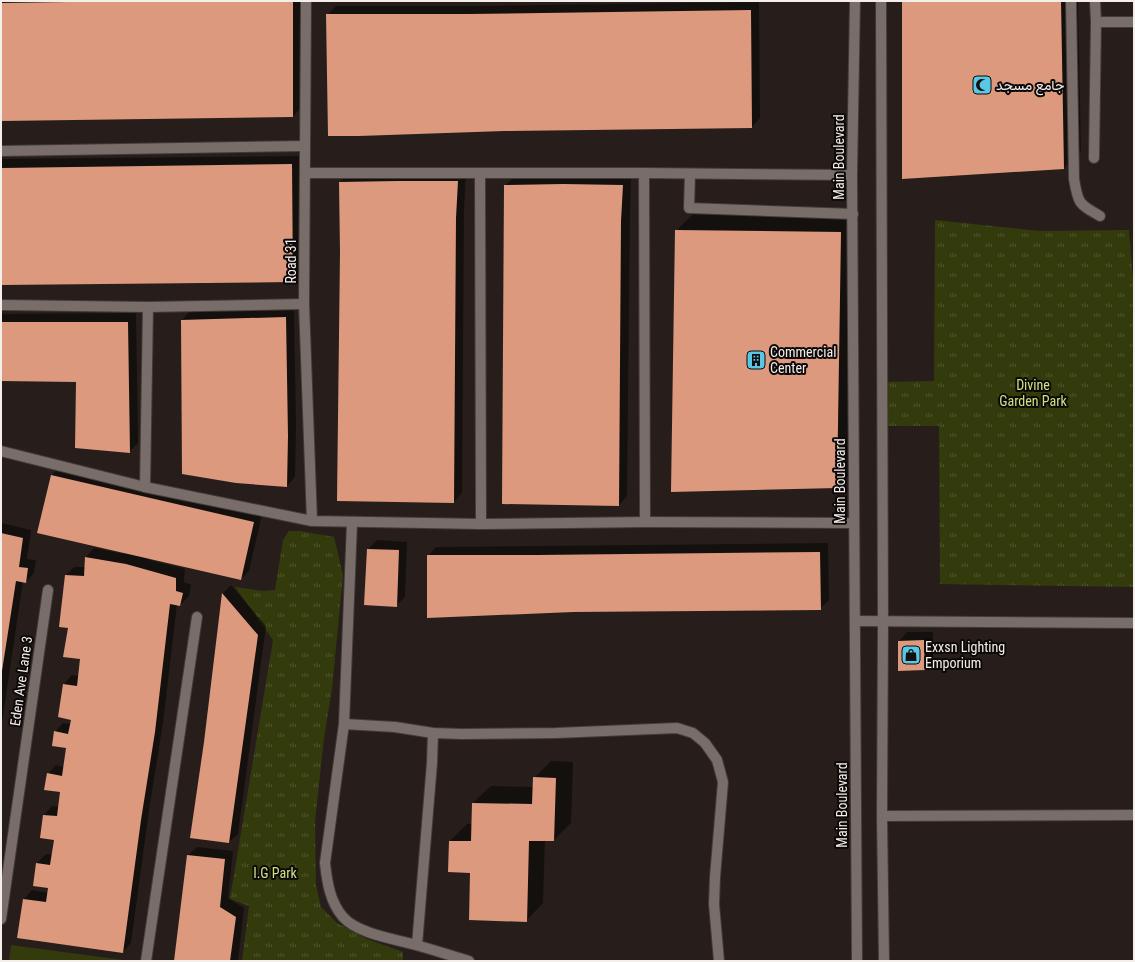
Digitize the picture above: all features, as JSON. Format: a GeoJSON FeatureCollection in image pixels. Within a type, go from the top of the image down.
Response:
{"type":"FeatureCollection","features":[{"type":"Feature","properties":{"kind":"street","name":"Road 31"},"geometry":{"type":"LineString","coordinates":[[306,1],[304,304],[312,521]]}},
{"type":"Feature","properties":{"kind":"street","name":"Main Boulevard"},"geometry":{"type":"LineString","coordinates":[[855,1],[852,175],[857,961]]}},
{"type":"Feature","properties":{"kind":"street"},"geometry":{"type":"LineString","coordinates":[[881,1],[883,622],[882,816],[884,961]]}},
{"type":"Feature","properties":{"kind":"street"},"geometry":{"type":"LineString","coordinates":[[1071,1],[1074,179],[1076,194],[1082,206],[1100,216]]}},
{"type":"Feature","properties":{"kind":"street"},"geometry":{"type":"LineString","coordinates":[[1094,158],[1095,1]]}},
{"type":"Feature","properties":{"kind":"street"},"geometry":{"type":"LineString","coordinates":[[1096,22],[1134,22]]}},
{"type":"Feature","properties":{"kind":"street"},"geometry":{"type":"LineString","coordinates":[[1,151],[305,146]]}},
{"type":"Feature","properties":{"kind":"street"},"geometry":{"type":"LineString","coordinates":[[305,173],[644,173],[852,175]]}},
{"type":"Feature","properties":{"kind":"street"},"geometry":{"type":"LineString","coordinates":[[480,173],[481,524]]}},
{"type":"Feature","properties":{"kind":"street"},"geometry":{"type":"LineString","coordinates":[[644,173],[645,522]]}},
{"type":"Feature","properties":{"kind":"street"},"geometry":{"type":"LineString","coordinates":[[690,174],[689,208],[853,214]]}},
{"type":"Feature","properties":{"kind":"street"},"geometry":{"type":"LineString","coordinates":[[1,305],[148,307],[304,304]]}},
{"type":"Feature","properties":{"kind":"street"},"geometry":{"type":"LineString","coordinates":[[145,487],[148,307]]}},
{"type":"Feature","properties":{"kind":"street"},"geometry":{"type":"LineString","coordinates":[[1,451],[145,487],[312,521],[352,523],[481,524],[645,522],[854,523]]}},
{"type":"Feature","properties":{"kind":"street"},"geometry":{"type":"LineString","coordinates":[[352,523],[344,724],[325,863],[327,880],[333,902],[344,918],[364,931],[469,961]]}},
{"type":"Feature","properties":{"kind":"street","name":"Eden Ave Lane 3"},"geometry":{"type":"LineString","coordinates":[[1,920],[48,590]]}},
{"type":"Feature","properties":{"kind":"street"},"geometry":{"type":"LineString","coordinates":[[146,961],[197,617]]}},
{"type":"Feature","properties":{"kind":"street"},"geometry":{"type":"LineString","coordinates":[[855,621],[1134,623]]}},
{"type":"Feature","properties":{"kind":"street"},"geometry":{"type":"LineString","coordinates":[[344,724],[395,727],[433,733],[556,733],[677,728],[693,733],[705,744],[717,760],[723,782],[714,904],[719,961]]}},
{"type":"Feature","properties":{"kind":"street"},"geometry":{"type":"LineString","coordinates":[[417,945],[432,763],[433,733]]}},
{"type":"Feature","properties":{"kind":"street"},"geometry":{"type":"LineString","coordinates":[[882,816],[1134,815]]}},
{"type":"Feature","properties":{"kind":"green space","name":"Divine Garden Park"},"geometry":{"type":"Polygon","coordinates":[[[935,220],[1039,231],[1129,230],[1134,293],[1134,587],[940,584],[939,426],[886,426],[886,382],[934,381],[935,220]]]}},
{"type":"Feature","properties":{"kind":"green space","name":"I.G Park"},"geometry":{"type":"Polygon","coordinates":[[[289,531],[300,531],[334,537],[343,575],[332,689],[324,738],[315,821],[316,885],[321,907],[337,923],[367,939],[403,952],[403,961],[242,961],[249,906],[230,899],[273,640],[235,587],[262,591],[275,590],[283,540],[289,531]]]}},
{"type":"Feature","properties":{"kind":"green space"},"geometry":{"type":"Polygon","coordinates":[[[11,945],[131,961],[9,961],[11,945]]]}},
{"type":"Feature","properties":{"kind":"building"},"geometry":{"type":"Polygon","coordinates":[[[293,1],[293,117],[1,121],[1,3],[293,1]]]}},
{"type":"Feature","properties":{"kind":"building","name":"جامع مسجد"},"geometry":{"type":"Polygon","coordinates":[[[902,1],[1061,1],[1064,169],[902,179],[902,1]]]}},
{"type":"Feature","properties":{"kind":"building"},"geometry":{"type":"Polygon","coordinates":[[[751,10],[752,128],[504,131],[328,136],[326,14],[468,14],[751,10]]]}},
{"type":"Feature","properties":{"kind":"building"},"geometry":{"type":"Polygon","coordinates":[[[292,164],[293,282],[1,285],[1,168],[292,164]]]}},
{"type":"Feature","properties":{"kind":"building"},"geometry":{"type":"Polygon","coordinates":[[[458,181],[456,218],[454,503],[337,501],[340,252],[339,182],[458,181]]]}},
{"type":"Feature","properties":{"kind":"building"},"geometry":{"type":"Polygon","coordinates":[[[504,185],[623,185],[621,221],[619,506],[502,504],[504,185]]]}},
{"type":"Feature","properties":{"kind":"building","name":"Commercial Center"},"geometry":{"type":"Polygon","coordinates":[[[675,230],[841,232],[837,488],[671,492],[675,230]]]}},
{"type":"Feature","properties":{"kind":"building"},"geometry":{"type":"Polygon","coordinates":[[[286,317],[288,436],[287,487],[236,483],[182,474],[181,320],[286,317]]]}},
{"type":"Feature","properties":{"kind":"building"},"geometry":{"type":"Polygon","coordinates":[[[1,322],[128,322],[130,453],[75,448],[76,382],[1,381],[1,322]]]}},
{"type":"Feature","properties":{"kind":"building"},"geometry":{"type":"Polygon","coordinates":[[[51,475],[254,522],[241,580],[37,533],[51,475]]]}},
{"type":"Feature","properties":{"kind":"building"},"geometry":{"type":"Polygon","coordinates":[[[1,533],[23,538],[19,567],[28,568],[26,583],[16,581],[2,671],[1,533]]]}},
{"type":"Feature","properties":{"kind":"building"},"geometry":{"type":"Polygon","coordinates":[[[367,549],[399,550],[397,607],[364,605],[367,549]]]}},
{"type":"Feature","properties":{"kind":"building"},"geometry":{"type":"Polygon","coordinates":[[[820,552],[821,610],[573,612],[427,618],[427,555],[820,552]]]}},
{"type":"Feature","properties":{"kind":"building"},"geometry":{"type":"Polygon","coordinates":[[[85,557],[126,564],[176,578],[176,591],[183,593],[180,606],[170,604],[155,732],[141,820],[123,953],[17,938],[23,899],[46,902],[48,888],[33,886],[36,863],[50,865],[54,840],[40,838],[43,815],[57,816],[60,792],[44,790],[47,773],[62,776],[66,748],[52,746],[54,731],[68,734],[71,720],[58,717],[63,684],[77,686],[80,659],[63,657],[68,628],[59,627],[65,575],[84,576],[85,557]]]}},
{"type":"Feature","properties":{"kind":"building"},"geometry":{"type":"Polygon","coordinates":[[[222,593],[258,635],[229,843],[190,838],[204,742],[222,593]]]}},
{"type":"Feature","properties":{"kind":"building","name":"Exxsn Lighting Emporium"},"geometry":{"type":"Polygon","coordinates":[[[924,640],[925,670],[898,671],[898,641],[924,640]]]}},
{"type":"Feature","properties":{"kind":"building"},"geometry":{"type":"Polygon","coordinates":[[[533,777],[556,778],[554,841],[529,841],[527,922],[469,920],[470,873],[448,872],[449,841],[471,841],[472,803],[532,804],[533,777]]]}},
{"type":"Feature","properties":{"kind":"building"},"geometry":{"type":"Polygon","coordinates":[[[187,855],[225,859],[220,907],[236,917],[230,961],[174,961],[187,855]]]}},
{"type":"Feature","properties":{"kind":"place","name":"جامع مسجد"},"geometry":{"type":"Point","coordinates":[982,85]}},
{"type":"Feature","properties":{"kind":"place","name":"Commercial Center"},"geometry":{"type":"Point","coordinates":[756,360]}},
{"type":"Feature","properties":{"kind":"place","name":"Exxsn Lighting Emporium"},"geometry":{"type":"Point","coordinates":[911,655]}}]}
